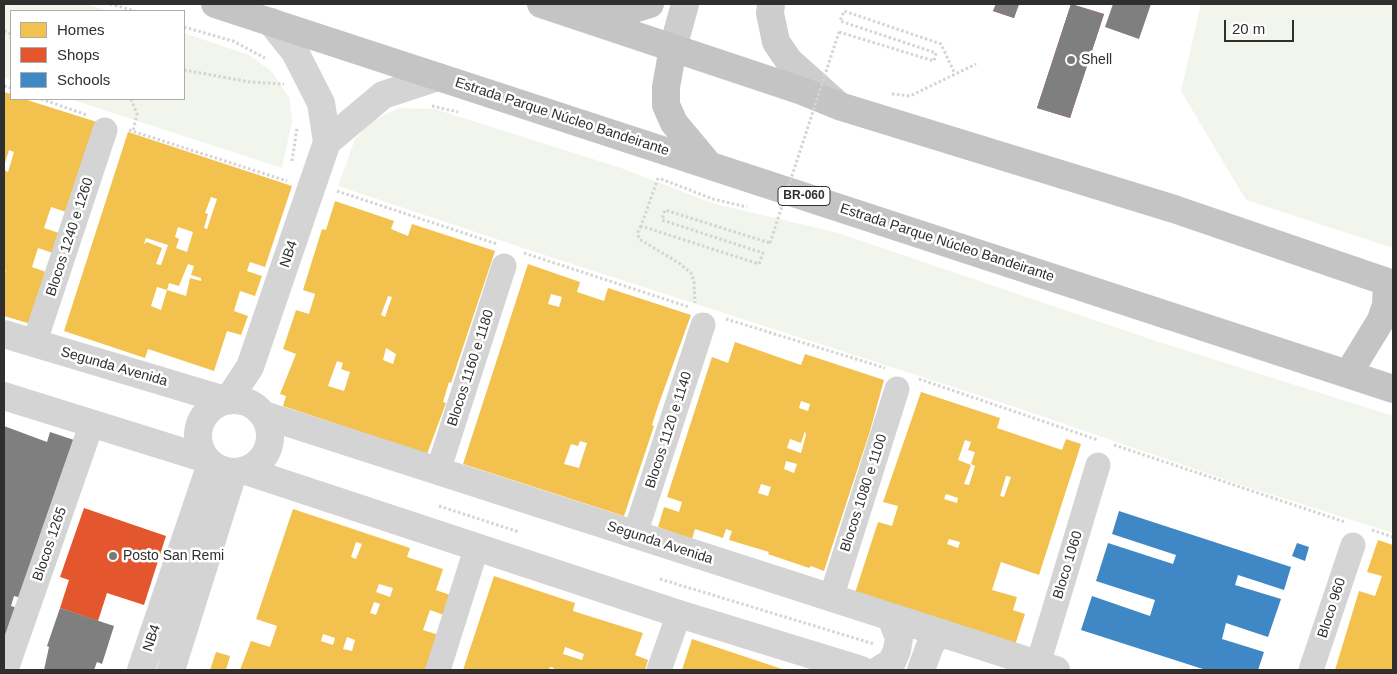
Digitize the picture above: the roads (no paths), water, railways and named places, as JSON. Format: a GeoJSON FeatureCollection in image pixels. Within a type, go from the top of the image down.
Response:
{"type":"FeatureCollection","features":[{"type":"Feature","properties":{"kind":"highway","name":"Estrada Parque Núcleo Bandeirante"},"geometry":{"type":"LineString","coordinates":[[215,4],[1393,389]]}},
{"type":"Feature","properties":{"kind":"highway"},"geometry":{"type":"LineString","coordinates":[[541,4],[802,91],[839,106],[1174,209],[1390,283],[1381,320],[1348,374]]}},
{"type":"Feature","properties":{"kind":"highway"},"geometry":{"type":"LineString","coordinates":[[583,19],[650,4]]}},
{"type":"Feature","properties":{"kind":"highway"},"geometry":{"type":"LineString","coordinates":[[673,48],[666,87],[666,105],[674,123],[709,165]]}},
{"type":"Feature","properties":{"kind":"main road"},"geometry":{"type":"LineString","coordinates":[[673,48],[685,4]]}},
{"type":"Feature","properties":{"kind":"main road"},"geometry":{"type":"LineString","coordinates":[[771,4],[770,12],[776,42],[789,61],[839,106]]}},
{"type":"Feature","properties":{"kind":"street","name":"NB4"},"geometry":{"type":"LineString","coordinates":[[226,401],[250,367],[299,185],[327,142],[321,103],[295,52],[271,22]]}},
{"type":"Feature","properties":{"kind":"street"},"geometry":{"type":"LineString","coordinates":[[327,142],[383,95],[438,77]]}},
{"type":"Feature","properties":{"kind":"street","name":"Blocos 1240 e 1260"},"geometry":{"type":"LineString","coordinates":[[34,344],[106,125]]}},
{"type":"Feature","properties":{"kind":"street","name":"Blocos 1160 e 1180"},"geometry":{"type":"LineString","coordinates":[[448,474],[507,254]]}},
{"type":"Feature","properties":{"kind":"street","name":"Blocos 1120 e 1140"},"geometry":{"type":"LineString","coordinates":[[635,534],[714,322]]}},
{"type":"Feature","properties":{"kind":"street","name":"Segunda Avenida"},"geometry":{"type":"LineString","coordinates":[[4,334],[226,401]]}},
{"type":"Feature","properties":{"kind":"street","name":"NB4"},"geometry":{"type":"LineString","coordinates":[[250,367],[261,412]]}},
{"type":"Feature","properties":{"kind":"street","name":"Blocos 1080 e 1100"},"geometry":{"type":"LineString","coordinates":[[831,598],[901,379]]}},
{"type":"Feature","properties":{"kind":"street"},"geometry":{"type":"LineString","coordinates":[[4,396],[471,544],[679,614],[865,670],[892,662],[897,650],[899,638],[880,614]]}},
{"type":"Feature","properties":{"kind":"street"},"geometry":{"type":"LineString","coordinates":[[226,401],[244,401],[261,412],[270,428],[270,441],[266,454],[258,464],[224,467],[200,448],[198,437],[200,425],[205,415],[226,401]]}},
{"type":"Feature","properties":{"kind":"street","name":"Segunda Avenida"},"geometry":{"type":"LineString","coordinates":[[261,412],[1047,667]]}},
{"type":"Feature","properties":{"kind":"street","name":"Blocos 1265"},"geometry":{"type":"LineString","coordinates":[[8,664],[92,423]]}},
{"type":"Feature","properties":{"kind":"street","name":"Bloco 1060"},"geometry":{"type":"LineString","coordinates":[[1047,667],[1098,465]]}},
{"type":"Feature","properties":{"kind":"street","name":"NB4"},"geometry":{"type":"LineString","coordinates":[[141,670],[224,467]]}},
{"type":"Feature","properties":{"kind":"street","name":"NB4"},"geometry":{"type":"LineString","coordinates":[[171,670],[224,467]]}},
{"type":"Feature","properties":{"kind":"street","name":"Bloco 960"},"geometry":{"type":"LineString","coordinates":[[1312,670],[1357,533]]}},
{"type":"Feature","properties":{"kind":"street"},"geometry":{"type":"LineString","coordinates":[[438,670],[471,544]]}},
{"type":"Feature","properties":{"kind":"street"},"geometry":{"type":"LineString","coordinates":[[659,670],[679,614]]}},
{"type":"Feature","properties":{"kind":"street"},"geometry":{"type":"LineString","coordinates":[[921,670],[931,643],[942,633]]}},
{"type":"Feature","properties":{"kind":"place","name":"Shell"},"geometry":{"type":"Point","coordinates":[1071,60]}},
{"type":"Feature","properties":{"kind":"place","name":"Posto San Remi"},"geometry":{"type":"Point","coordinates":[113,556]}}]}
